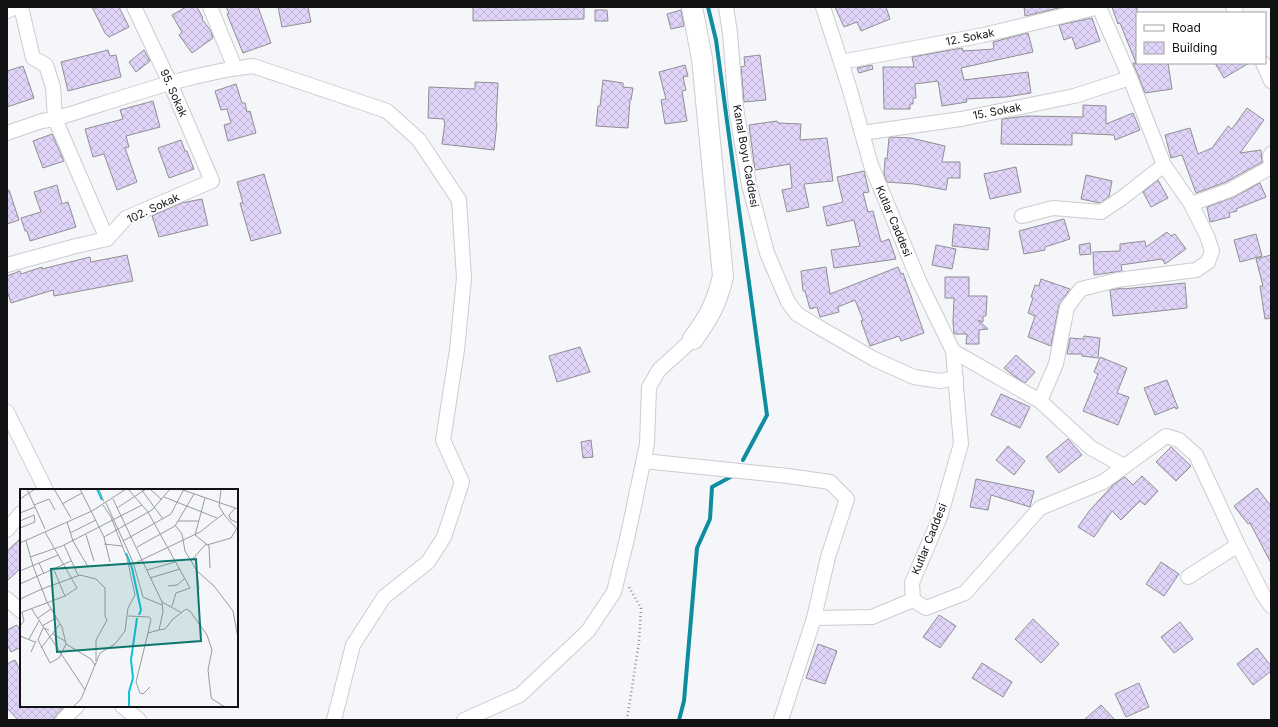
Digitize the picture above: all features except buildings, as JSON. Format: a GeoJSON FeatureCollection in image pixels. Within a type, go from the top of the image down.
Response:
{"type":"FeatureCollection","features":[{"type":"Feature","properties":{"kind":"street"},"geometry":{"type":"LineString","coordinates":[[7,11],[16,7]]}},
{"type":"Feature","properties":{"kind":"street"},"geometry":{"type":"LineString","coordinates":[[7,265],[107,239],[55,119],[53,87],[46,65],[33,58],[21,7]]}},
{"type":"Feature","properties":{"kind":"street","name":"95. Sokak"},"geometry":{"type":"LineString","coordinates":[[134,7],[170,83],[212,181]]}},
{"type":"Feature","properties":{"kind":"street"},"geometry":{"type":"LineString","coordinates":[[210,7],[235,68]]}},
{"type":"Feature","properties":{"kind":"street"},"geometry":{"type":"LineString","coordinates":[[464,720],[520,695],[588,631],[614,592],[628,539],[647,444],[649,387],[660,370],[693,339],[709,317],[718,296],[723,276],[702,59],[692,7]]}},
{"type":"Feature","properties":{"kind":"street","name":"Kanal Boyu Caddesi"},"geometry":{"type":"LineString","coordinates":[[726,7],[736,108],[749,185],[767,253],[788,302],[797,314],[815,325],[874,359],[914,377],[940,381],[955,372],[975,364]]}},
{"type":"Feature","properties":{"kind":"street","name":"Kutlar Caddesi"},"geometry":{"type":"LineString","coordinates":[[823,7],[871,165],[916,274],[953,351],[961,444],[940,518],[912,583],[913,600]]}},
{"type":"Feature","properties":{"kind":"street"},"geometry":{"type":"LineString","coordinates":[[1040,401],[1056,364],[1067,307],[1081,288],[1117,280],[1196,270],[1208,262],[1212,250],[1207,236],[1191,204],[1164,165],[1130,78],[1099,7]]}},
{"type":"Feature","properties":{"kind":"street","name":"12. Sokak"},"geometry":{"type":"LineString","coordinates":[[840,62],[984,34],[1099,7]]}},
{"type":"Feature","properties":{"kind":"street"},"geometry":{"type":"LineString","coordinates":[[1263,64],[1271,81]]}},
{"type":"Feature","properties":{"kind":"street"},"geometry":{"type":"LineString","coordinates":[[7,133],[42,121],[55,119],[170,83],[235,68],[253,66],[386,111],[419,140],[459,200],[464,278],[457,350],[443,440],[462,482],[444,537],[428,562],[384,597],[353,645],[334,720]]}},
{"type":"Feature","properties":{"kind":"street","name":"15. Sokak"},"geometry":{"type":"LineString","coordinates":[[862,133],[961,119],[1074,96],[1130,78]]}},
{"type":"Feature","properties":{"kind":"street"},"geometry":{"type":"LineString","coordinates":[[1271,154],[1271,163]]}},
{"type":"Feature","properties":{"kind":"street"},"geometry":{"type":"LineString","coordinates":[[1022,216],[1053,208],[1101,212],[1122,198],[1164,165]]}},
{"type":"Feature","properties":{"kind":"street"},"geometry":{"type":"LineString","coordinates":[[1191,204],[1230,190],[1271,167]]}},
{"type":"Feature","properties":{"kind":"street","name":"102. Sokak"},"geometry":{"type":"LineString","coordinates":[[107,239],[126,218],[212,181]]}},
{"type":"Feature","properties":{"kind":"street"},"geometry":{"type":"LineString","coordinates":[[953,351],[1040,401],[1091,448],[1124,466]]}},
{"type":"Feature","properties":{"kind":"street"},"geometry":{"type":"LineString","coordinates":[[7,412],[12,432],[43,489]]}},
{"type":"Feature","properties":{"kind":"street"},"geometry":{"type":"LineString","coordinates":[[814,618],[872,617],[913,600],[926,608],[966,592],[1040,508],[1103,482],[1166,436],[1179,440],[1196,455],[1238,545],[1262,593],[1271,606]]}},
{"type":"Feature","properties":{"kind":"street"},"geometry":{"type":"LineString","coordinates":[[644,461],[788,476],[830,482],[847,499],[828,557],[814,618],[781,720]]}},
{"type":"Feature","properties":{"kind":"street"},"geometry":{"type":"LineString","coordinates":[[7,530],[20,514]]}},
{"type":"Feature","properties":{"kind":"street"},"geometry":{"type":"LineString","coordinates":[[1188,577],[1238,545]]}},
{"type":"Feature","properties":{"kind":"street"},"geometry":{"type":"LineString","coordinates":[[7,599],[20,610]]}},
{"type":"Feature","properties":{"kind":"street"},"geometry":{"type":"LineString","coordinates":[[63,720],[76,707]]}},
{"type":"Feature","properties":{"kind":"street"},"geometry":{"type":"LineString","coordinates":[[123,707],[139,720]]}},
{"type":"Feature","properties":{"kind":"path"},"geometry":{"type":"LineString","coordinates":[[627,583],[641,608],[640,642],[627,720]]}},
{"type":"Feature","properties":{"kind":"waterway"},"geometry":{"type":"LineString","coordinates":[[708,7],[716,40],[767,415],[743,460]]}},
{"type":"Feature","properties":{"kind":"waterway"},"geometry":{"type":"LineString","coordinates":[[679,720],[684,701],[697,548],[710,519],[712,487],[734,475]]}}]}
